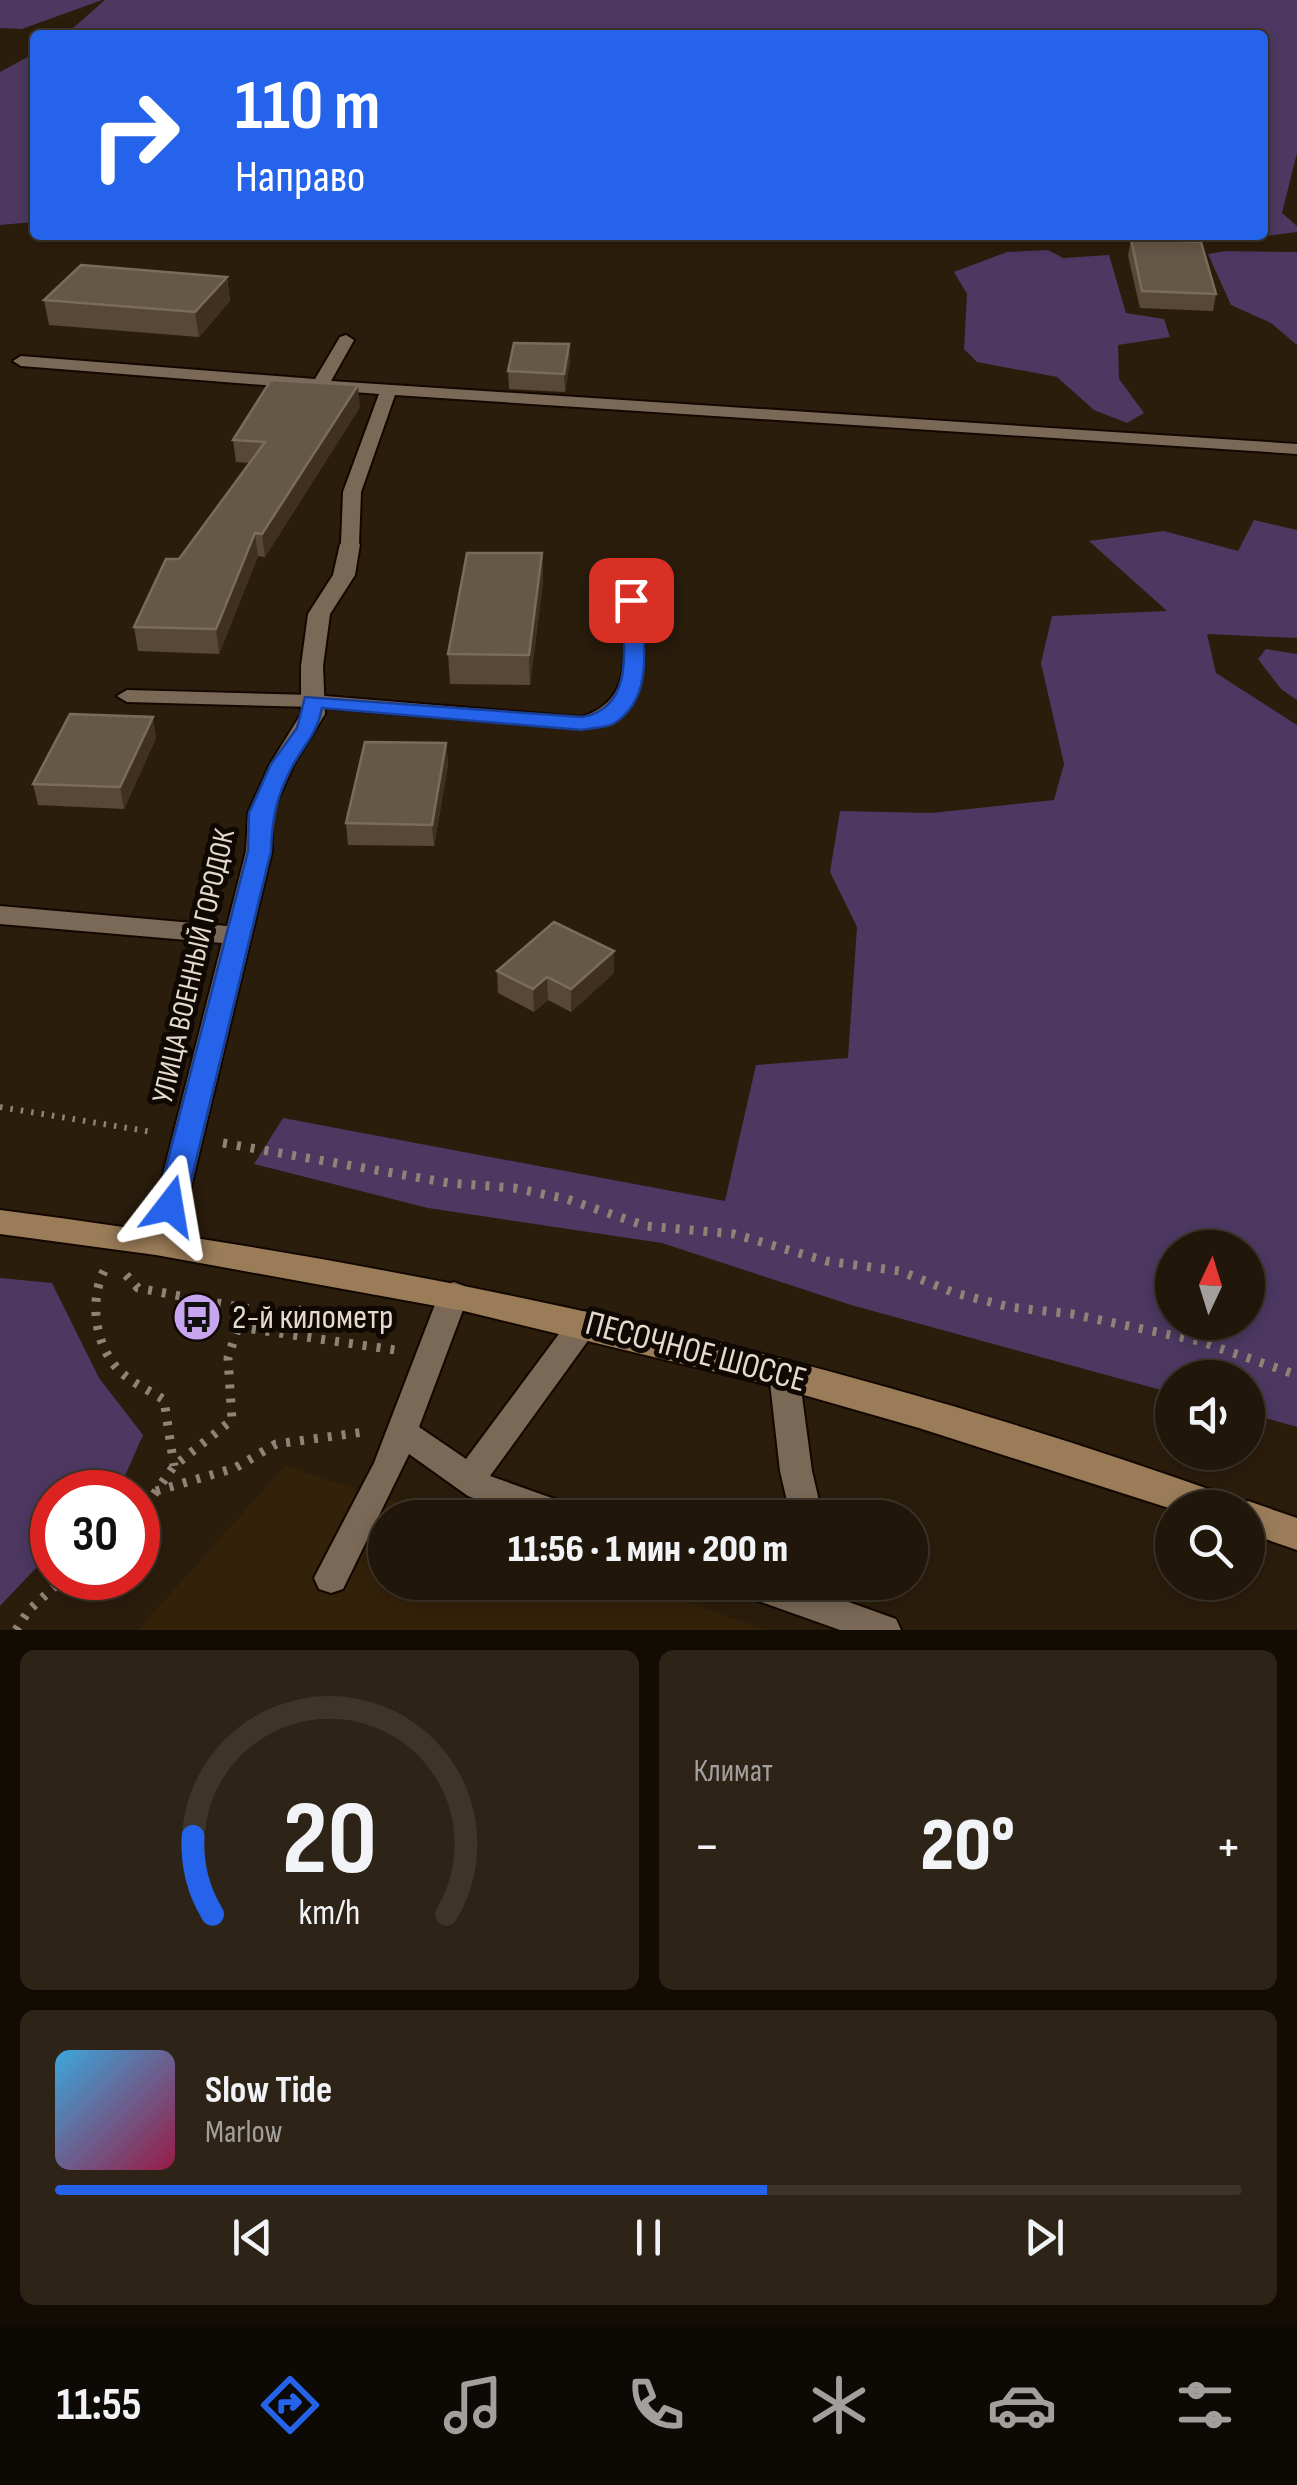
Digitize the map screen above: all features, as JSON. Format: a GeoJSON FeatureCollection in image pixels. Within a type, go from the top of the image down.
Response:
{"type":"FeatureCollection","features":[{"type":"Feature","properties":{"kind":"main road","name":"ПЕСОЧНОЕ ШОССЕ"},"geometry":{"type":"LineString","coordinates":[[0,1222],[162,1241],[454,1294],[584,1323],[784,1374],[1160,1490]]}},
{"type":"Feature","properties":{"kind":"main road"},"geometry":{"type":"LineString","coordinates":[[1265,1523],[1297,1534]]}},
{"type":"Feature","properties":{"kind":"street","name":"УЛИЦА ВОЕННЫЙ ГОРОДОК"},"geometry":{"type":"LineString","coordinates":[[162,1241],[259,851],[260,813],[282,764],[308,728],[319,614],[344,575],[350,544]]}},
{"type":"Feature","properties":{"kind":"street"},"geometry":{"type":"LineString","coordinates":[[0,915],[238,936]]}},
{"type":"Feature","properties":{"kind":"lane"},"geometry":{"type":"LineString","coordinates":[[320,384],[346,340]]}},
{"type":"Feature","properties":{"kind":"lane"},"geometry":{"type":"LineString","coordinates":[[21,361],[389,390],[1297,449]]}},
{"type":"Feature","properties":{"kind":"lane"},"geometry":{"type":"LineString","coordinates":[[350,544],[352,492],[389,390]]}},
{"type":"Feature","properties":{"kind":"lane"},"geometry":{"type":"LineString","coordinates":[[126,696],[313,701],[582,723],[606,719],[629,694],[634,662],[631,600]]}},
{"type":"Feature","properties":{"kind":"lane"},"geometry":{"type":"LineString","coordinates":[[331,1578],[402,1432],[454,1294]]}},
{"type":"Feature","properties":{"kind":"lane"},"geometry":{"type":"LineString","coordinates":[[470,1479],[584,1323]]}},
{"type":"Feature","properties":{"kind":"lane"},"geometry":{"type":"LineString","coordinates":[[784,1374],[803,1500]]}},
{"type":"Feature","properties":{"kind":"lane"},"geometry":{"type":"LineString","coordinates":[[402,1432],[470,1479],[523,1500]]}},
{"type":"Feature","properties":{"kind":"lane"},"geometry":{"type":"LineString","coordinates":[[830,1600],[884,1630]]}},
{"type":"Feature","properties":{"kind":"path"},"geometry":{"type":"LineString","coordinates":[[0,1107],[449,1183],[514,1188],[567,1199],[646,1226],[734,1234],[826,1261],[864,1262],[1009,1308],[1072,1314],[1199,1341],[1297,1376]]}},
{"type":"Feature","properties":{"kind":"path"},"geometry":{"type":"LineString","coordinates":[[112,1259],[97,1280],[93,1312],[116,1368],[164,1400],[174,1466]]}},
{"type":"Feature","properties":{"kind":"path"},"geometry":{"type":"LineString","coordinates":[[160,1485],[174,1466],[205,1446],[232,1420],[228,1358],[244,1308]]}},
{"type":"Feature","properties":{"kind":"path"},"geometry":{"type":"LineString","coordinates":[[238,1327],[398,1351],[431,1360]]}},
{"type":"Feature","properties":{"kind":"path"},"geometry":{"type":"LineString","coordinates":[[160,1490],[235,1468],[276,1444],[347,1432],[402,1432]]}},
{"type":"Feature","properties":{"kind":"path"},"geometry":{"type":"LineString","coordinates":[[16,1630],[41,1600]]}},
{"type":"Feature","properties":{"kind":"shaded area"},"geometry":{"type":"Polygon","coordinates":[[[0,0],[102,0],[22,29],[0,28],[0,0]]]}},
{"type":"Feature","properties":{"kind":"shaded area"},"geometry":{"type":"Polygon","coordinates":[[[105,0],[1297,0],[1297,153],[1282,213],[1297,226],[1297,232],[1268,236],[1268,30],[71,30],[105,0]]]}},
{"type":"Feature","properties":{"kind":"shaded area"},"geometry":{"type":"Polygon","coordinates":[[[30,56],[30,222],[0,225],[0,72],[30,56]]]}},
{"type":"Feature","properties":{"kind":"shaded area"},"geometry":{"type":"Polygon","coordinates":[[[1048,250],[1063,258],[1109,255],[1126,313],[1164,319],[1170,337],[1118,345],[1119,379],[1144,413],[1127,423],[1094,410],[1057,377],[977,362],[964,349],[967,294],[954,272],[1007,252],[1048,250]]]}},
{"type":"Feature","properties":{"kind":"shaded area"},"geometry":{"type":"Polygon","coordinates":[[[1297,252],[1297,345],[1271,323],[1231,305],[1208,254],[1297,252]]]}},
{"type":"Feature","properties":{"kind":"shaded area"},"geometry":{"type":"Polygon","coordinates":[[[1254,520],[1297,530],[1297,638],[1207,634],[1216,673],[1297,725],[1297,1427],[1265,1418],[1265,1360],[1155,1360],[1155,1388],[851,1305],[662,1243],[428,1208],[254,1164],[283,1118],[725,1201],[756,1065],[848,1058],[857,927],[830,872],[840,811],[932,813],[1054,800],[1064,764],[1041,663],[1052,616],[1167,611],[1089,541],[1164,531],[1238,551],[1254,520]]]}},
{"type":"Feature","properties":{"kind":"shaded area"},"geometry":{"type":"Polygon","coordinates":[[[1266,649],[1297,654],[1297,700],[1281,689],[1258,659],[1266,649]]]}},
{"type":"Feature","properties":{"kind":"shaded area"},"geometry":{"type":"Polygon","coordinates":[[[0,1278],[52,1283],[99,1378],[143,1435],[128,1470],[30,1470],[30,1574],[0,1606],[0,1278]]]}},
{"type":"Feature","properties":{"kind":"shaded area"},"geometry":{"type":"Polygon","coordinates":[[[285,1466],[388,1500],[368,1500],[368,1600],[683,1600],[765,1630],[138,1630],[285,1466]]]}},
{"type":"Feature","properties":{"kind":"building"},"geometry":{"type":"Polygon","coordinates":[[[1131,240],[1201,242],[1216,294],[1142,291],[1131,240]]]}},
{"type":"Feature","properties":{"kind":"building"},"geometry":{"type":"Polygon","coordinates":[[[81,265],[227,277],[195,312],[44,300],[81,265]]]}},
{"type":"Feature","properties":{"kind":"building"},"geometry":{"type":"Polygon","coordinates":[[[514,343],[569,344],[564,374],[508,371],[514,343]]]}},
{"type":"Feature","properties":{"kind":"building"},"geometry":{"type":"Polygon","coordinates":[[[271,380],[358,385],[262,534],[255,533],[216,629],[134,627],[166,559],[179,559],[265,442],[233,440],[271,380]]]}},
{"type":"Feature","properties":{"kind":"building"},"geometry":{"type":"Polygon","coordinates":[[[467,553],[542,553],[529,655],[448,654],[467,553]]]}},
{"type":"Feature","properties":{"kind":"building"},"geometry":{"type":"Polygon","coordinates":[[[70,714],[153,717],[120,787],[33,784],[70,714]]]}},
{"type":"Feature","properties":{"kind":"building"},"geometry":{"type":"Polygon","coordinates":[[[365,742],[446,743],[432,825],[346,823],[365,742]]]}},
{"type":"Feature","properties":{"kind":"building"},"geometry":{"type":"Polygon","coordinates":[[[554,922],[614,951],[571,989],[547,977],[533,989],[497,971],[554,922]]]}},
{"type":"Feature","properties":{"kind":"place","name":"2-й километр"},"geometry":{"type":"Point","coordinates":[197,1317]}},
{"type":"Feature","properties":{"kind":"route"},"geometry":{"type":"LineString","coordinates":[[170,1206],[259,851],[260,813],[282,764],[308,728],[313,701],[582,723],[606,719],[629,694],[634,662],[631,600]]}}]}
